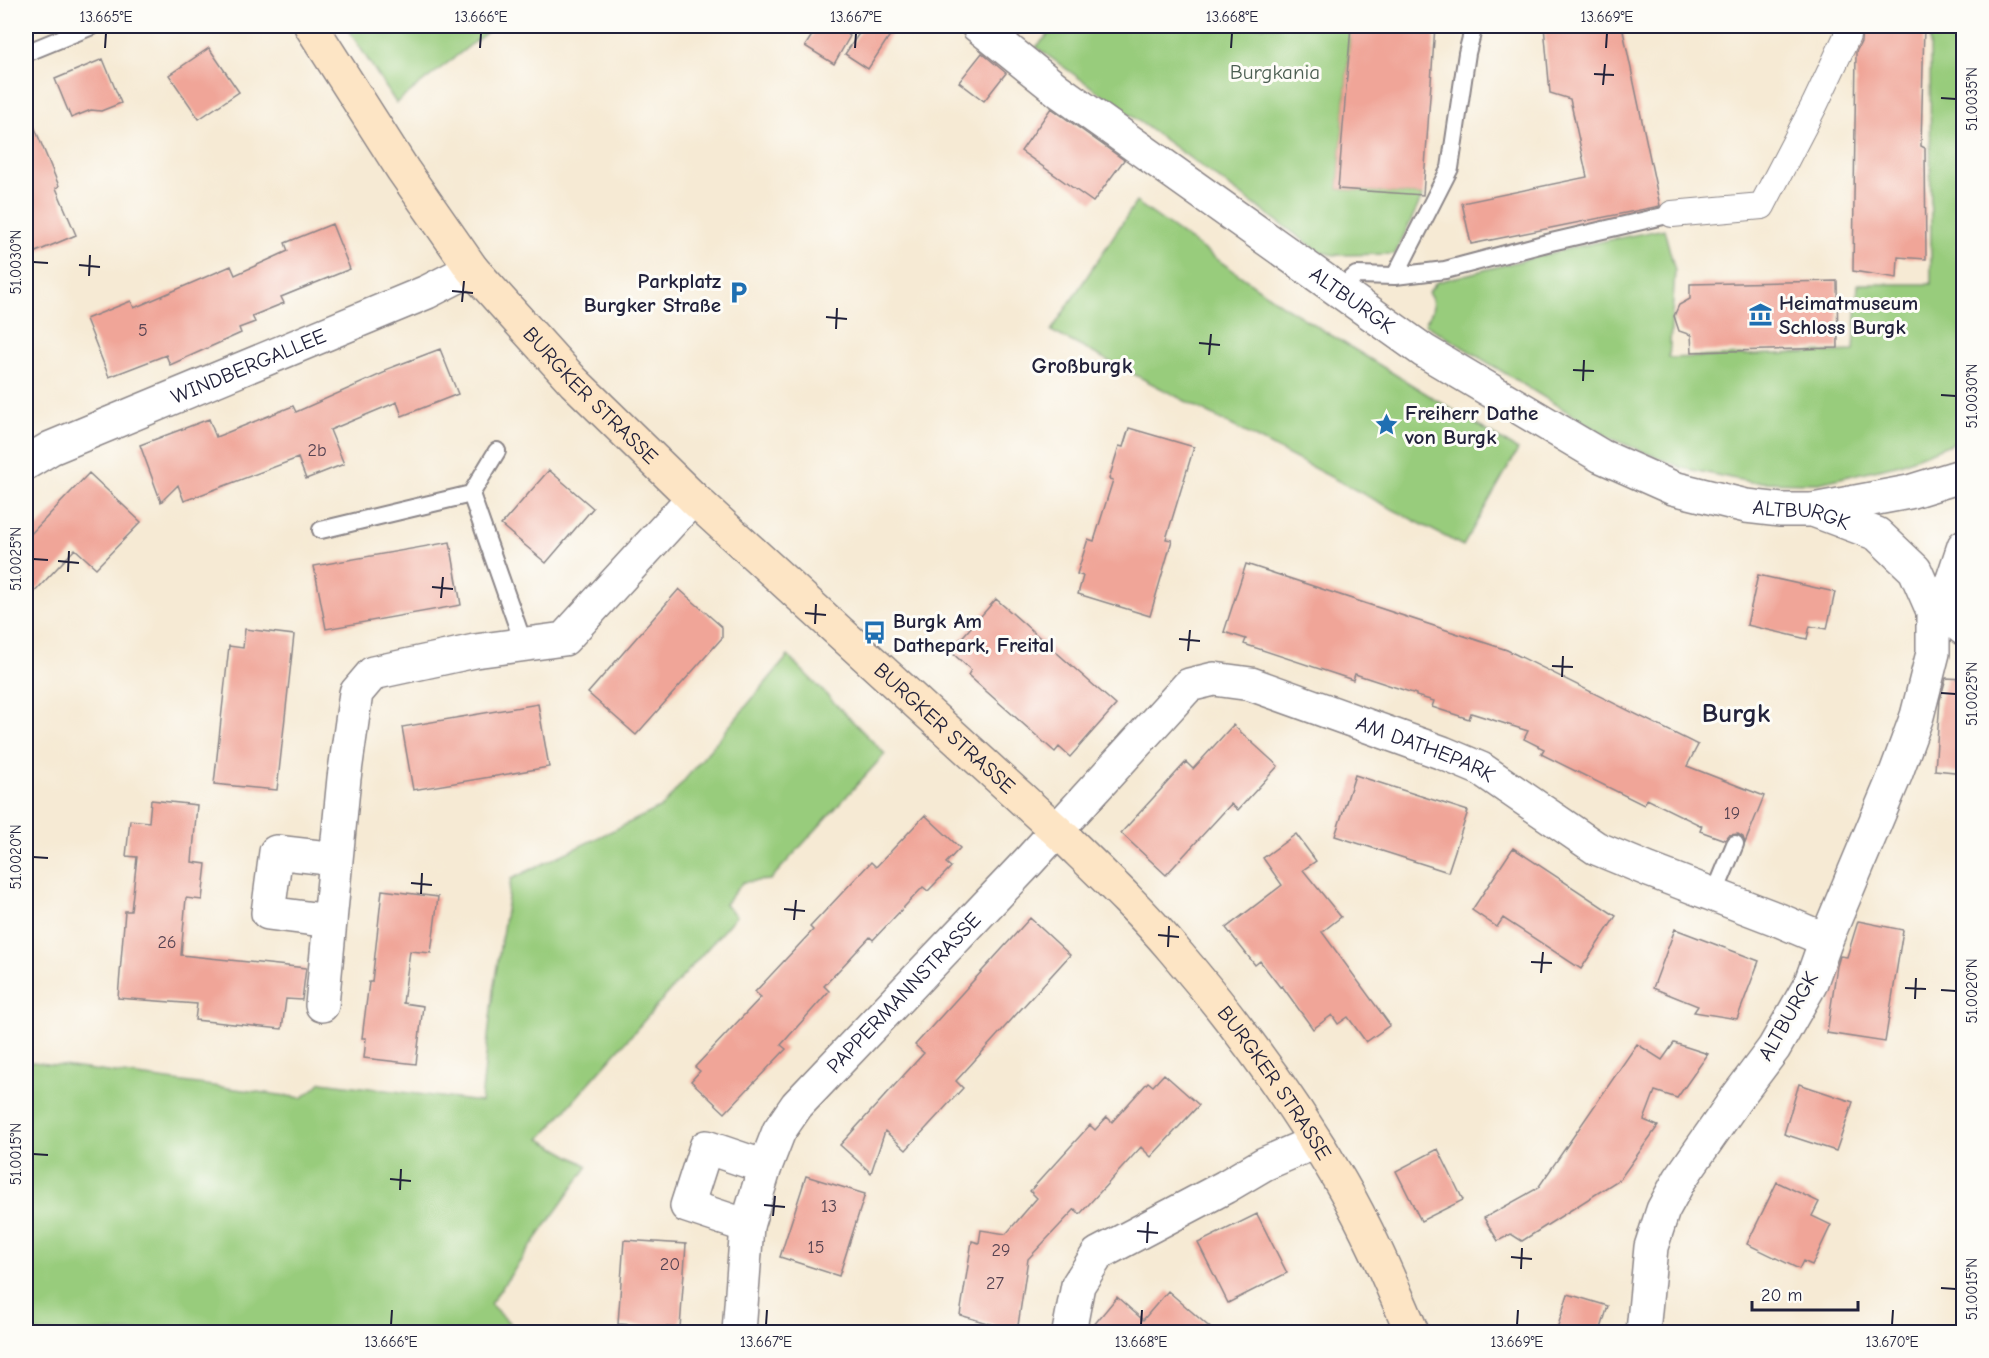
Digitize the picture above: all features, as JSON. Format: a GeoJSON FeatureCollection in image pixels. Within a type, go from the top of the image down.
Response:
{"type":"FeatureCollection","features":[{"type":"Feature","properties":{"kind":"main road","name":"BURGKER STRASSE"},"geometry":{"type":"LineString","coordinates":[[312,26],[403,170],[472,269],[574,382],[693,498],[755,552],[834,628],[1056,830],[1119,890],[1172,947],[1230,1017],[1316,1142],[1340,1181],[1378,1255],[1412,1332]]}},
{"type":"Feature","properties":{"kind":"street","name":"ALTBURGK"},"geometry":{"type":"LineString","coordinates":[[978,26],[1059,91],[1424,351],[1601,456],[1673,488],[1746,506],[1781,510],[1814,510],[1877,534],[1916,570],[1933,611],[1932,653],[1917,716],[1810,985],[1774,1048],[1710,1135],[1680,1179],[1663,1210],[1651,1247],[1643,1332]]}},
{"type":"Feature","properties":{"kind":"street"},"geometry":{"type":"LineString","coordinates":[[1672,214],[1762,206],[1815,104],[1847,36],[1847,26]]}},
{"type":"Feature","properties":{"kind":"street","name":"WINDBERGALLEE"},"geometry":{"type":"LineString","coordinates":[[26,463],[51,448],[427,292],[472,269]]}},
{"type":"Feature","properties":{"kind":"street"},"geometry":{"type":"LineString","coordinates":[[1814,510],[1909,492],[1964,475]]}},
{"type":"Feature","properties":{"kind":"street"},"geometry":{"type":"LineString","coordinates":[[322,1005],[344,778],[356,693],[374,673],[475,651],[564,639],[693,498]]}},
{"type":"Feature","properties":{"kind":"street"},"geometry":{"type":"LineString","coordinates":[[1964,546],[1952,582],[1933,611],[1952,619],[1964,629]]}},
{"type":"Feature","properties":{"kind":"street","name":"AM DATHEPARK"},"geometry":{"type":"LineString","coordinates":[[1056,830],[1189,685],[1214,679],[1251,684],[1443,753],[1481,769],[1596,848],[1826,940]]}},
{"type":"Feature","properties":{"kind":"street","name":"PAPPERMANNSTRASSE"},"geometry":{"type":"LineString","coordinates":[[739,1332],[747,1226],[765,1167],[780,1131],[797,1105],[1056,830]]}},
{"type":"Feature","properties":{"kind":"street"},"geometry":{"type":"LineString","coordinates":[[330,921],[268,913],[276,852],[336,860]]}},
{"type":"Feature","properties":{"kind":"street"},"geometry":{"type":"LineString","coordinates":[[1069,1332],[1078,1285],[1098,1254],[1264,1164],[1316,1142]]}},
{"type":"Feature","properties":{"kind":"street"},"geometry":{"type":"LineString","coordinates":[[747,1226],[687,1206],[706,1147],[765,1167]]}},
{"type":"Feature","properties":{"kind":"lane"},"geometry":{"type":"LineString","coordinates":[[26,53],[92,26]]}},
{"type":"Feature","properties":{"kind":"lane"},"geometry":{"type":"LineString","coordinates":[[1395,276],[1450,168],[1467,53],[1474,26]]}},
{"type":"Feature","properties":{"kind":"lane"},"geometry":{"type":"LineString","coordinates":[[1338,291],[1356,275],[1395,276],[1445,270],[1672,214]]}},
{"type":"Feature","properties":{"kind":"lane"},"geometry":{"type":"LineString","coordinates":[[321,530],[471,494],[497,451]]}},
{"type":"Feature","properties":{"kind":"lane"},"geometry":{"type":"LineString","coordinates":[[471,494],[524,645]]}},
{"type":"Feature","properties":{"kind":"lane"},"geometry":{"type":"LineString","coordinates":[[1714,895],[1735,844]]}},
{"type":"Feature","properties":{"kind":"green space"},"geometry":{"type":"Polygon","coordinates":[[[346,26],[495,26],[396,103],[346,26]]]}},
{"type":"Feature","properties":{"kind":"green space","name":"Burgkania"},"geometry":{"type":"Polygon","coordinates":[[[1057,26],[1351,26],[1338,189],[1423,195],[1395,254],[1335,255],[1320,252],[1036,47],[1057,26]]]}},
{"type":"Feature","properties":{"kind":"green space"},"geometry":{"type":"Polygon","coordinates":[[[1930,26],[1963,26],[1963,439],[1900,464],[1819,483],[1750,482],[1683,468],[1610,438],[1425,324],[1433,305],[1428,293],[1437,282],[1579,246],[1664,229],[1675,271],[1669,358],[1854,351],[1858,284],[1931,284],[1930,26]]]}},
{"type":"Feature","properties":{"kind":"green space"},"geometry":{"type":"Polygon","coordinates":[[[1136,202],[1282,305],[1518,450],[1463,546],[1051,331],[1136,202]]]}},
{"type":"Feature","properties":{"kind":"green space"},"geometry":{"type":"Polygon","coordinates":[[[788,656],[885,754],[770,880],[743,882],[725,904],[736,916],[540,1139],[588,1166],[490,1304],[519,1332],[26,1332],[26,1061],[302,1098],[322,1082],[481,1102],[493,991],[511,879],[662,807],[788,656]]]}},
{"type":"Feature","properties":{"kind":"building"},"geometry":{"type":"Polygon","coordinates":[[[818,26],[835,26],[850,36],[834,64],[805,46],[818,26]]]}},
{"type":"Feature","properties":{"kind":"building"},"geometry":{"type":"Polygon","coordinates":[[[864,26],[896,26],[868,69],[845,54],[864,26]]]}},
{"type":"Feature","properties":{"kind":"building"},"geometry":{"type":"Polygon","coordinates":[[[1351,26],[1435,26],[1423,195],[1338,189],[1351,26]]]}},
{"type":"Feature","properties":{"kind":"building"},"geometry":{"type":"Polygon","coordinates":[[[1544,26],[1622,26],[1660,206],[1471,244],[1462,203],[1587,177],[1570,99],[1550,93],[1544,26]]]}},
{"type":"Feature","properties":{"kind":"building"},"geometry":{"type":"Polygon","coordinates":[[[1862,26],[1924,26],[1921,146],[1925,148],[1926,259],[1898,257],[1897,278],[1853,271],[1856,52],[1861,42],[1862,26]]]}},
{"type":"Feature","properties":{"kind":"building"},"geometry":{"type":"Polygon","coordinates":[[[209,48],[239,92],[199,119],[169,75],[209,48]]]}},
{"type":"Feature","properties":{"kind":"building"},"geometry":{"type":"Polygon","coordinates":[[[982,53],[1006,73],[984,101],[959,82],[982,53]]]}},
{"type":"Feature","properties":{"kind":"building"},"geometry":{"type":"Polygon","coordinates":[[[103,59],[121,103],[101,111],[91,110],[71,118],[55,79],[103,59]]]}},
{"type":"Feature","properties":{"kind":"building"},"geometry":{"type":"Polygon","coordinates":[[[26,107],[59,186],[56,188],[76,235],[26,256],[26,107]]]}},
{"type":"Feature","properties":{"kind":"building"},"geometry":{"type":"Polygon","coordinates":[[[1051,108],[1124,160],[1093,202],[1021,151],[1051,108]]]}},
{"type":"Feature","properties":{"kind":"building"},"geometry":{"type":"Polygon","coordinates":[[[332,224],[350,269],[281,297],[284,303],[252,316],[255,322],[239,328],[241,333],[170,365],[166,355],[109,377],[86,319],[131,301],[134,308],[231,266],[235,275],[288,251],[285,243],[332,224]]]}},
{"type":"Feature","properties":{"kind":"building"},"geometry":{"type":"Polygon","coordinates":[[[1837,281],[1838,348],[1692,352],[1691,335],[1679,331],[1674,316],[1679,305],[1690,299],[1690,284],[1837,281]]]}},
{"type":"Feature","properties":{"kind":"building"},"geometry":{"type":"Polygon","coordinates":[[[440,349],[458,394],[402,416],[397,402],[330,430],[344,464],[306,479],[298,458],[184,501],[178,485],[161,502],[140,445],[209,419],[216,437],[293,406],[296,412],[386,372],[385,370],[440,349]]]}},
{"type":"Feature","properties":{"kind":"building"},"geometry":{"type":"Polygon","coordinates":[[[1129,428],[1194,447],[1166,539],[1172,540],[1150,616],[1078,594],[1083,576],[1077,574],[1088,539],[1094,541],[1113,480],[1109,479],[1119,446],[1123,447],[1129,428]]]}},
{"type":"Feature","properties":{"kind":"building"},"geometry":{"type":"Polygon","coordinates":[[[549,470],[593,508],[546,563],[501,525],[549,470]]]}},
{"type":"Feature","properties":{"kind":"building"},"geometry":{"type":"Polygon","coordinates":[[[89,473],[141,522],[96,568],[75,549],[26,601],[26,539],[89,473]]]}},
{"type":"Feature","properties":{"kind":"building"},"geometry":{"type":"Polygon","coordinates":[[[450,542],[461,605],[326,629],[314,566],[450,542]]]}},
{"type":"Feature","properties":{"kind":"building"},"geometry":{"type":"Polygon","coordinates":[[[1246,564],[1507,650],[1698,745],[1687,766],[1764,796],[1745,843],[1743,837],[1738,834],[1729,835],[1725,840],[1700,831],[1702,826],[1647,799],[1644,805],[1541,754],[1544,749],[1524,739],[1528,731],[1471,713],[1469,719],[1432,707],[1434,701],[1416,696],[1416,694],[1355,674],[1353,680],[1244,644],[1246,639],[1224,632],[1246,564]]]}},
{"type":"Feature","properties":{"kind":"building"},"geometry":{"type":"Polygon","coordinates":[[[1758,575],[1835,592],[1827,629],[1810,626],[1807,639],[1747,625],[1758,575]]]}},
{"type":"Feature","properties":{"kind":"building"},"geometry":{"type":"Polygon","coordinates":[[[679,589],[722,627],[722,638],[636,735],[588,693],[679,589]]]}},
{"type":"Feature","properties":{"kind":"building"},"geometry":{"type":"Polygon","coordinates":[[[996,599],[1116,705],[1070,757],[1059,747],[1055,752],[1005,708],[968,675],[971,670],[950,651],[996,599]]]}},
{"type":"Feature","properties":{"kind":"building"},"geometry":{"type":"Polygon","coordinates":[[[245,629],[294,635],[277,790],[214,784],[229,646],[243,648],[245,629]]]}},
{"type":"Feature","properties":{"kind":"building"},"geometry":{"type":"Polygon","coordinates":[[[1946,678],[1964,679],[1964,773],[1935,770],[1940,700],[1946,678]]]}},
{"type":"Feature","properties":{"kind":"building"},"geometry":{"type":"Polygon","coordinates":[[[538,704],[549,767],[413,790],[402,727],[538,704]]]}},
{"type":"Feature","properties":{"kind":"building"},"geometry":{"type":"Polygon","coordinates":[[[1233,725],[1278,766],[1238,810],[1231,804],[1166,875],[1121,833],[1186,762],[1193,769],[1233,725]]]}},
{"type":"Feature","properties":{"kind":"building"},"geometry":{"type":"Polygon","coordinates":[[[1355,775],[1468,811],[1448,872],[1335,836],[1355,775]]]}},
{"type":"Feature","properties":{"kind":"building"},"geometry":{"type":"Polygon","coordinates":[[[151,800],[197,805],[192,862],[206,864],[202,900],[186,898],[181,955],[306,968],[302,1000],[286,999],[282,1029],[195,1020],[197,1004],[118,998],[125,911],[131,911],[137,857],[126,856],[130,820],[149,822],[151,800]]]}},
{"type":"Feature","properties":{"kind":"building"},"geometry":{"type":"Polygon","coordinates":[[[925,815],[960,848],[946,863],[951,867],[928,891],[923,887],[873,940],[870,937],[824,986],[829,991],[781,1045],[786,1049],[725,1113],[691,1081],[700,1071],[695,1067],[761,997],[755,992],[813,930],[810,927],[871,862],[876,867],[925,815]]]}},
{"type":"Feature","properties":{"kind":"building"},"geometry":{"type":"Polygon","coordinates":[[[1296,834],[1316,861],[1303,870],[1341,917],[1322,932],[1390,1025],[1366,1042],[1348,1017],[1338,1024],[1332,1015],[1313,1029],[1282,986],[1280,987],[1260,961],[1255,965],[1226,928],[1282,885],[1263,858],[1296,834]]]}},
{"type":"Feature","properties":{"kind":"building"},"geometry":{"type":"Polygon","coordinates":[[[1513,848],[1616,916],[1581,969],[1503,918],[1497,927],[1472,910],[1513,848]]]}},
{"type":"Feature","properties":{"kind":"building"},"geometry":{"type":"Polygon","coordinates":[[[382,890],[438,897],[431,953],[410,951],[403,1003],[423,1006],[416,1064],[364,1058],[366,1038],[362,1038],[369,982],[372,982],[382,890]]]}},
{"type":"Feature","properties":{"kind":"building"},"geometry":{"type":"Polygon","coordinates":[[[1030,918],[1070,955],[956,1081],[963,1088],[906,1150],[885,1131],[871,1173],[840,1145],[924,1053],[915,1045],[1030,918]]]}},
{"type":"Feature","properties":{"kind":"building"},"geometry":{"type":"Polygon","coordinates":[[[1858,921],[1903,930],[1885,1042],[1827,1033],[1837,966],[1840,956],[1847,957],[1858,921]]]}},
{"type":"Feature","properties":{"kind":"building"},"geometry":{"type":"Polygon","coordinates":[[[1675,929],[1759,961],[1737,1019],[1694,1012],[1698,1006],[1653,988],[1675,929]]]}},
{"type":"Feature","properties":{"kind":"building"},"geometry":{"type":"Polygon","coordinates":[[[1674,1043],[1708,1054],[1677,1098],[1655,1091],[1644,1120],[1658,1126],[1620,1179],[1522,1241],[1511,1234],[1498,1241],[1484,1218],[1538,1188],[1637,1044],[1662,1060],[1674,1043]]]}},
{"type":"Feature","properties":{"kind":"building"},"geometry":{"type":"Polygon","coordinates":[[[1164,1074],[1199,1105],[1151,1157],[1141,1147],[1080,1214],[1075,1209],[1028,1259],[1017,1332],[960,1315],[972,1241],[979,1243],[981,1230],[1006,1234],[1037,1198],[1030,1191],[1090,1125],[1095,1130],[1107,1117],[1112,1122],[1148,1082],[1153,1086],[1164,1074]]]}},
{"type":"Feature","properties":{"kind":"building"},"geometry":{"type":"Polygon","coordinates":[[[1799,1084],[1853,1102],[1836,1151],[1784,1134],[1799,1084]]]}},
{"type":"Feature","properties":{"kind":"building"},"geometry":{"type":"Polygon","coordinates":[[[1438,1149],[1463,1200],[1421,1221],[1396,1171],[1438,1149]]]}},
{"type":"Feature","properties":{"kind":"building"},"geometry":{"type":"Polygon","coordinates":[[[806,1176],[865,1194],[839,1276],[780,1257],[806,1176]]]}},
{"type":"Feature","properties":{"kind":"building"},"geometry":{"type":"Polygon","coordinates":[[[1777,1182],[1819,1202],[1812,1216],[1831,1225],[1812,1265],[1803,1261],[1799,1269],[1747,1244],[1777,1182]]]}},
{"type":"Feature","properties":{"kind":"building"},"geometry":{"type":"Polygon","coordinates":[[[1257,1214],[1287,1273],[1228,1303],[1198,1243],[1257,1214]]]}},
{"type":"Feature","properties":{"kind":"building"},"geometry":{"type":"Polygon","coordinates":[[[624,1240],[686,1244],[680,1328],[618,1324],[624,1240]]]}},
{"type":"Feature","properties":{"kind":"building"},"geometry":{"type":"Polygon","coordinates":[[[1168,1291],[1215,1332],[1088,1332],[1117,1297],[1143,1320],[1168,1291]]]}},
{"type":"Feature","properties":{"kind":"building"},"geometry":{"type":"Polygon","coordinates":[[[1568,1294],[1608,1306],[1600,1332],[1556,1332],[1568,1294]]]}},
{"type":"Feature","properties":{"kind":"place","name":"Parkplatz Burgker Straße"},"geometry":{"type":"Point","coordinates":[739,293]}},
{"type":"Feature","properties":{"kind":"place","name":"Heimatmuseum Schloss Burgk"},"geometry":{"type":"Point","coordinates":[1761,315]}},
{"type":"Feature","properties":{"kind":"place","name":"Freiherr Dathe von Burgk"},"geometry":{"type":"Point","coordinates":[1387,425]}},
{"type":"Feature","properties":{"kind":"place","name":"Burgk Am Dathepark, Freital"},"geometry":{"type":"Point","coordinates":[875,633]}},
{"type":"Feature","properties":{"kind":"district","name":"Großburgk"},"geometry":{"type":"Point","coordinates":[1082,366]}},
{"type":"Feature","properties":{"kind":"district","name":"Burgk"},"geometry":{"type":"Point","coordinates":[1736,713]}}]}
